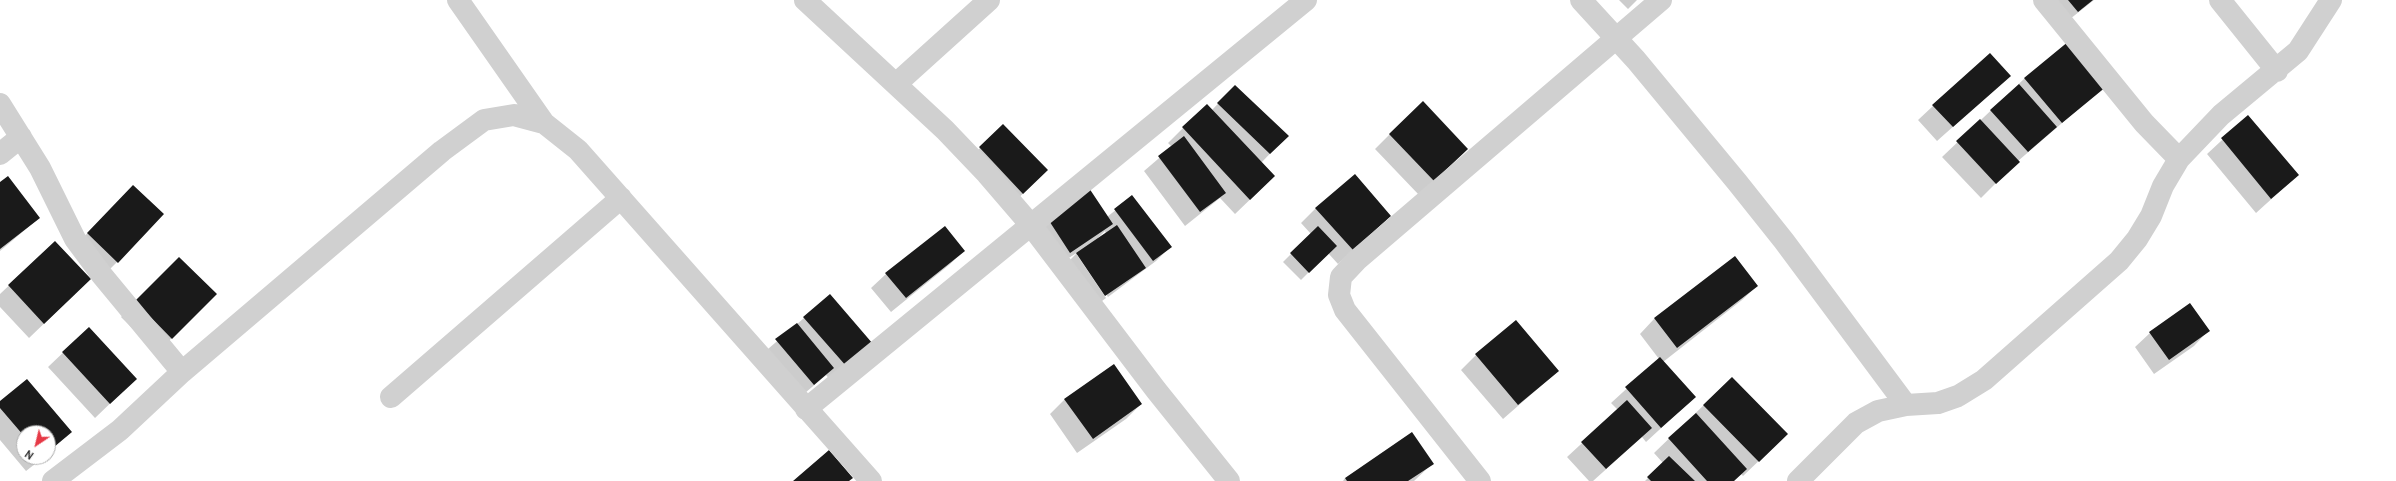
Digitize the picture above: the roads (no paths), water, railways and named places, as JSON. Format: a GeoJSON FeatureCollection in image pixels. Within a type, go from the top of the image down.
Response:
{"type":"FeatureCollection","features":[{"type":"Feature","properties":{"kind":"street"},"geometry":{"type":"LineString","coordinates":[[458,0],[544,123],[578,150],[871,481]]}},
{"type":"Feature","properties":{"kind":"street"},"geometry":{"type":"LineString","coordinates":[[805,0],[896,84],[972,158],[1030,224],[1156,390],[1229,481]]}},
{"type":"Feature","properties":{"kind":"street"},"geometry":{"type":"LineString","coordinates":[[896,84],[989,0]]}},
{"type":"Feature","properties":{"kind":"street"},"geometry":{"type":"LineString","coordinates":[[1581,0],[1687,120],[1784,241],[1906,405]]}},
{"type":"Feature","properties":{"kind":"street"},"geometry":{"type":"LineString","coordinates":[[1480,481],[1345,310],[1339,295],[1341,277],[1357,260],[1661,0]]}},
{"type":"Feature","properties":{"kind":"street"},"geometry":{"type":"LineString","coordinates":[[2044,0],[2144,123],[2179,159]]}},
{"type":"Feature","properties":{"kind":"street"},"geometry":{"type":"LineString","coordinates":[[2220,0],[2277,71]]}},
{"type":"Feature","properties":{"kind":"street"},"geometry":{"type":"LineString","coordinates":[[1798,481],[1856,423],[1878,411],[1906,405],[1938,403],[1958,396],[1984,380],[2119,261],[2137,239],[2151,216],[2163,186],[2179,159],[2221,115],[2277,71],[2298,51],[2331,0]]}},
{"type":"Feature","properties":{"kind":"street"},"geometry":{"type":"LineString","coordinates":[[806,409],[1030,224],[1242,55],[1292,4]]}},
{"type":"Feature","properties":{"kind":"street"},"geometry":{"type":"LineString","coordinates":[[0,104],[40,168],[75,239],[101,274],[182,372]]}},
{"type":"Feature","properties":{"kind":"street"},"geometry":{"type":"LineString","coordinates":[[53,481],[120,430],[182,372],[442,150],[484,120],[514,115],[544,123]]}},
{"type":"Feature","properties":{"kind":"street"},"geometry":{"type":"LineString","coordinates":[[0,154],[21,137]]}},
{"type":"Feature","properties":{"kind":"street"},"geometry":{"type":"LineString","coordinates":[[390,397],[621,198]]}}]}
